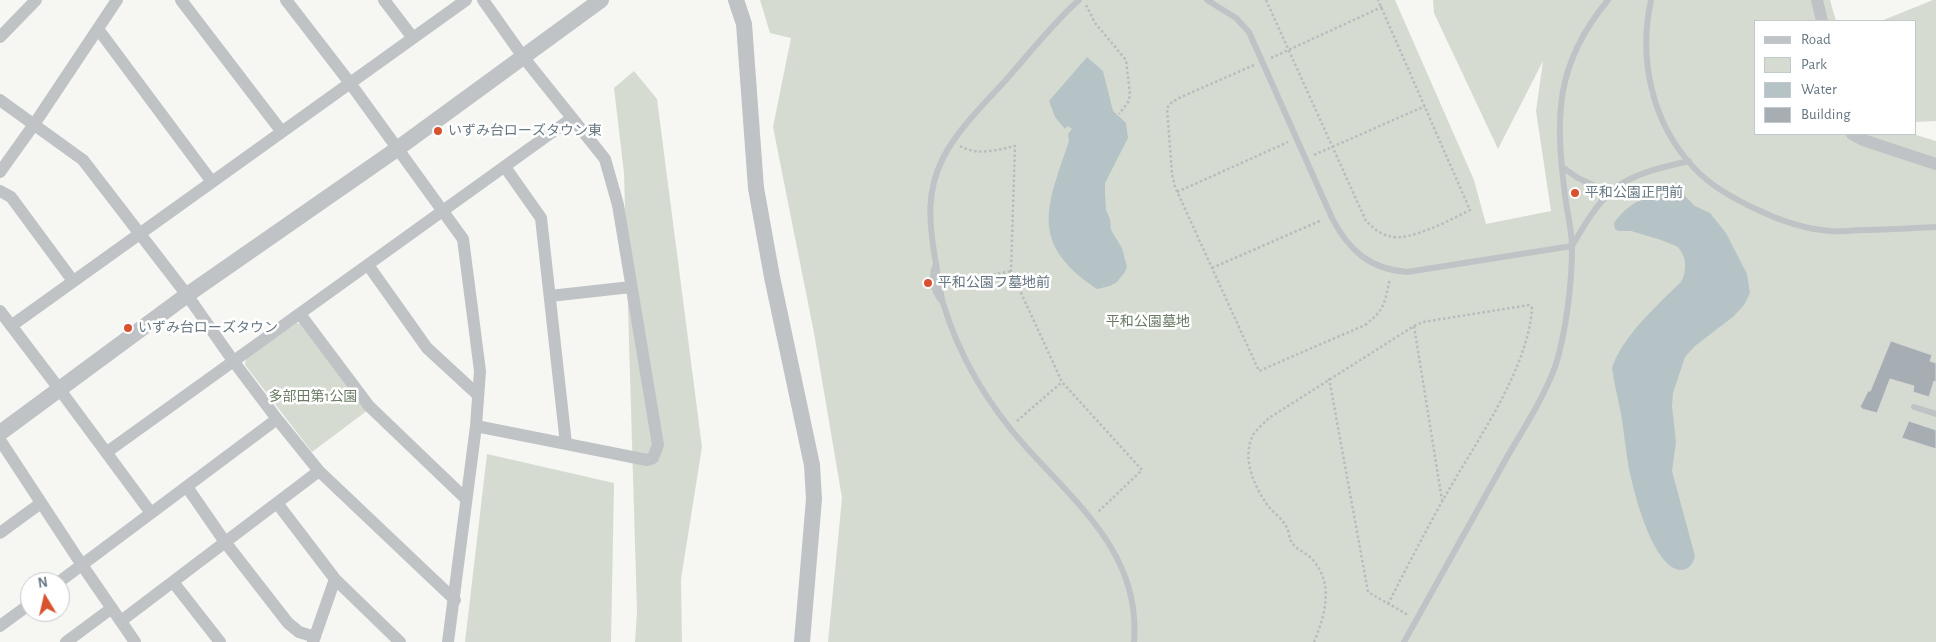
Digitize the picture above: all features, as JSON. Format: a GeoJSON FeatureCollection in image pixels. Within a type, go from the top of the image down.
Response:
{"type":"FeatureCollection","features":[{"type":"Feature","properties":{"kind":"street"},"geometry":{"type":"LineString","coordinates":[[0,37],[36,0]]}},
{"type":"Feature","properties":{"kind":"street"},"geometry":{"type":"LineString","coordinates":[[0,172],[35,124],[117,0]]}},
{"type":"Feature","properties":{"kind":"street"},"geometry":{"type":"LineString","coordinates":[[181,0],[282,132]]}},
{"type":"Feature","properties":{"kind":"street"},"geometry":{"type":"LineString","coordinates":[[286,0],[464,239],[480,371],[476,426],[455,600],[448,642]]}},
{"type":"Feature","properties":{"kind":"street"},"geometry":{"type":"LineString","coordinates":[[384,0],[413,38]]}},
{"type":"Feature","properties":{"kind":"street"},"geometry":{"type":"LineString","coordinates":[[11,326],[466,0]]}},
{"type":"Feature","properties":{"kind":"street"},"geometry":{"type":"LineString","coordinates":[[476,426],[647,460],[653,458],[658,445],[618,205],[605,159],[524,58],[483,0]]}},
{"type":"Feature","properties":{"kind":"street"},"geometry":{"type":"LineString","coordinates":[[0,433],[187,294],[397,149],[601,0]]}},
{"type":"Feature","properties":{"kind":"street"},"geometry":{"type":"LineString","coordinates":[[736,0],[744,24],[756,188],[772,277],[812,466],[814,500],[802,642]]}},
{"type":"Feature","properties":{"kind":"street"},"geometry":{"type":"LineString","coordinates":[[1817,0],[1822,20]]}},
{"type":"Feature","properties":{"kind":"street"},"geometry":{"type":"LineString","coordinates":[[98,28],[212,182]]}},
{"type":"Feature","properties":{"kind":"street"},"geometry":{"type":"LineString","coordinates":[[0,100],[83,160],[187,294],[234,362],[277,419],[319,471],[455,600]]}},
{"type":"Feature","properties":{"kind":"street"},"geometry":{"type":"LineString","coordinates":[[107,452],[572,118]]}},
{"type":"Feature","properties":{"kind":"street"},"geometry":{"type":"LineString","coordinates":[[1854,135],[1863,140],[1936,164]]}},
{"type":"Feature","properties":{"kind":"street"},"geometry":{"type":"LineString","coordinates":[[505,167],[542,218],[566,444]]}},
{"type":"Feature","properties":{"kind":"street"},"geometry":{"type":"LineString","coordinates":[[0,191],[11,196],[74,281]]}},
{"type":"Feature","properties":{"kind":"street"},"geometry":{"type":"LineString","coordinates":[[368,265],[427,348],[478,395]]}},
{"type":"Feature","properties":{"kind":"street"},"geometry":{"type":"LineString","coordinates":[[550,296],[632,287]]}},
{"type":"Feature","properties":{"kind":"street"},"geometry":{"type":"LineString","coordinates":[[0,312],[151,513]]}},
{"type":"Feature","properties":{"kind":"street"},"geometry":{"type":"LineString","coordinates":[[300,314],[369,406],[466,499]]}},
{"type":"Feature","properties":{"kind":"street"},"geometry":{"type":"LineString","coordinates":[[70,574],[277,419]]}},
{"type":"Feature","properties":{"kind":"street"},"geometry":{"type":"LineString","coordinates":[[0,440],[135,642]]}},
{"type":"Feature","properties":{"kind":"street"},"geometry":{"type":"LineString","coordinates":[[121,621],[319,471]]}},
{"type":"Feature","properties":{"kind":"street"},"geometry":{"type":"LineString","coordinates":[[187,487],[225,542],[288,623],[299,632],[314,640],[335,579]]}},
{"type":"Feature","properties":{"kind":"street"},"geometry":{"type":"LineString","coordinates":[[0,533],[41,503]]}},
{"type":"Feature","properties":{"kind":"street"},"geometry":{"type":"LineString","coordinates":[[277,503],[335,579],[400,642]]}},
{"type":"Feature","properties":{"kind":"street"},"geometry":{"type":"LineString","coordinates":[[173,582],[220,642]]}},
{"type":"Feature","properties":{"kind":"street"},"geometry":{"type":"LineString","coordinates":[[66,642],[112,608]]}},
{"type":"Feature","properties":{"kind":"street"},"geometry":{"type":"LineString","coordinates":[[0,626],[20,611]]}},
{"type":"Feature","properties":{"kind":"lane"},"geometry":{"type":"LineString","coordinates":[[1080,0],[1016,68],[953,142],[943,159],[930,195],[929,216],[943,302],[969,366],[1009,428],[1091,518],[1115,552],[1128,580],[1133,614],[1134,642]]}},
{"type":"Feature","properties":{"kind":"lane"},"geometry":{"type":"LineString","coordinates":[[1207,0],[1236,18],[1248,32],[1340,234],[1350,247],[1373,263],[1392,271],[1407,272],[1572,246]]}},
{"type":"Feature","properties":{"kind":"lane"},"geometry":{"type":"LineString","coordinates":[[1404,642],[1519,439],[1555,367],[1570,287],[1572,246],[1562,167],[1559,117],[1561,93],[1574,53],[1587,29],[1608,0]]}},
{"type":"Feature","properties":{"kind":"lane"},"geometry":{"type":"LineString","coordinates":[[1651,0],[1647,22],[1646,50],[1649,83],[1657,107],[1678,148],[1696,170],[1719,189],[1739,202],[1793,224],[1831,231],[1936,227]]}},
{"type":"Feature","properties":{"kind":"lane"},"geometry":{"type":"LineString","coordinates":[[1572,246],[1587,220],[1608,192],[1615,186],[1644,172],[1689,161]]}},
{"type":"Feature","properties":{"kind":"lane"},"geometry":{"type":"LineString","coordinates":[[1562,167],[1578,178],[1608,192]]}},
{"type":"Feature","properties":{"kind":"lane"},"geometry":{"type":"LineString","coordinates":[[936,264],[932,272],[935,293],[943,302]]}},
{"type":"Feature","properties":{"kind":"lane"},"geometry":{"type":"LineString","coordinates":[[1914,407],[1936,414]]}},
{"type":"Feature","properties":{"kind":"path"},"geometry":{"type":"LineString","coordinates":[[1080,0],[1095,23],[1126,60],[1130,94],[1128,101],[1119,114]]}},
{"type":"Feature","properties":{"kind":"path"},"geometry":{"type":"LineString","coordinates":[[1266,0],[1366,222],[1390,237],[1406,236],[1425,231],[1470,210],[1378,0]]}},
{"type":"Feature","properties":{"kind":"path"},"geometry":{"type":"LineString","coordinates":[[1384,6],[1263,62],[1181,97],[1172,102],[1167,108],[1172,174],[1177,192],[1259,371],[1365,325],[1378,315],[1384,303],[1392,271]]}},
{"type":"Feature","properties":{"kind":"path"},"geometry":{"type":"LineString","coordinates":[[1306,158],[1425,106]]}},
{"type":"Feature","properties":{"kind":"path"},"geometry":{"type":"LineString","coordinates":[[1177,192],[1297,138]]}},
{"type":"Feature","properties":{"kind":"path"},"geometry":{"type":"LineString","coordinates":[[953,142],[967,150],[985,152],[1015,146],[1011,271],[1062,382],[1142,470],[1091,518]]}},
{"type":"Feature","properties":{"kind":"path"},"geometry":{"type":"LineString","coordinates":[[1212,268],[1331,216]]}},
{"type":"Feature","properties":{"kind":"path"},"geometry":{"type":"LineString","coordinates":[[940,286],[1011,271]]}},
{"type":"Feature","properties":{"kind":"path"},"geometry":{"type":"LineString","coordinates":[[1314,642],[1326,607],[1326,590],[1318,566],[1308,554],[1294,545],[1287,526],[1266,504],[1250,470],[1249,452],[1254,435],[1269,418],[1422,322],[1529,305],[1532,308],[1530,330],[1509,383],[1442,500],[1388,604]]}},
{"type":"Feature","properties":{"kind":"path"},"geometry":{"type":"LineString","coordinates":[[1414,326],[1442,500]]}},
{"type":"Feature","properties":{"kind":"path"},"geometry":{"type":"LineString","coordinates":[[1330,378],[1368,592],[1416,619]]}},
{"type":"Feature","properties":{"kind":"path"},"geometry":{"type":"LineString","coordinates":[[1009,428],[1062,382]]}},
{"type":"Feature","properties":{"kind":"green space","name":"平和公園墓地"},"geometry":{"type":"Polygon","coordinates":[[[760,0],[1395,0],[1474,180],[1486,224],[1551,211],[1536,111],[1543,61],[1498,149],[1434,13],[1433,0],[1830,0],[1836,20],[1754,20],[1754,135],[1916,135],[1936,141],[1936,642],[828,642],[842,498],[814,333],[773,127],[791,38],[770,33],[760,0]]]}},
{"type":"Feature","properties":{"kind":"green space"},"geometry":{"type":"Polygon","coordinates":[[[1936,0],[1936,121],[1916,122],[1916,20],[1883,20],[1936,0]]]}},
{"type":"Feature","properties":{"kind":"green space"},"geometry":{"type":"Polygon","coordinates":[[[634,71],[657,99],[702,447],[681,579],[682,642],[635,642],[637,611],[624,173],[614,88],[634,71]]]}},
{"type":"Feature","properties":{"kind":"green space","name":"多部田第1公園"},"geometry":{"type":"Polygon","coordinates":[[[297,323],[302,324],[368,410],[312,452],[245,365],[246,358],[297,323]]]}},
{"type":"Feature","properties":{"kind":"green space"},"geometry":{"type":"Polygon","coordinates":[[[487,454],[614,483],[611,642],[465,642],[487,454]]]}},
{"type":"Feature","properties":{"kind":"water"},"geometry":{"type":"Polygon","coordinates":[[[1087,57],[1103,71],[1113,111],[1126,123],[1128,138],[1105,183],[1106,210],[1110,219],[1111,230],[1122,248],[1127,267],[1117,282],[1097,289],[1075,272],[1061,256],[1052,240],[1049,223],[1054,186],[1069,141],[1068,134],[1072,129],[1068,126],[1065,129],[1055,117],[1049,101],[1087,57]]]}},
{"type":"Feature","properties":{"kind":"water"},"geometry":{"type":"Polygon","coordinates":[[[1676,190],[1682,193],[1695,206],[1710,213],[1726,233],[1747,274],[1750,293],[1744,305],[1734,316],[1695,346],[1685,357],[1673,393],[1672,406],[1676,442],[1672,471],[1695,556],[1690,566],[1680,570],[1670,566],[1661,555],[1652,541],[1639,507],[1628,463],[1612,368],[1617,356],[1632,333],[1651,311],[1681,282],[1685,264],[1683,255],[1678,247],[1631,231],[1618,231],[1615,229],[1614,223],[1619,216],[1641,199],[1658,193],[1676,190]]]}},
{"type":"Feature","properties":{"kind":"building"},"geometry":{"type":"Polygon","coordinates":[[[1891,341],[1932,355],[1930,361],[1936,363],[1936,382],[1934,381],[1929,397],[1913,392],[1914,386],[1890,379],[1877,413],[1862,409],[1860,407],[1868,391],[1870,391],[1891,341]]]}},
{"type":"Feature","properties":{"kind":"building"},"geometry":{"type":"Polygon","coordinates":[[[1909,421],[1936,430],[1936,449],[1902,438],[1909,421]]]}},
{"type":"Feature","properties":{"kind":"place","name":"いずみ台ローズタウン東"},"geometry":{"type":"Point","coordinates":[438,131]}},
{"type":"Feature","properties":{"kind":"place","name":"平和公園正門前"},"geometry":{"type":"Point","coordinates":[1575,193]}},
{"type":"Feature","properties":{"kind":"place","name":"平和公園フ墓地前"},"geometry":{"type":"Point","coordinates":[928,283]}},
{"type":"Feature","properties":{"kind":"place","name":"いずみ台ローズタウン"},"geometry":{"type":"Point","coordinates":[128,328]}}]}
